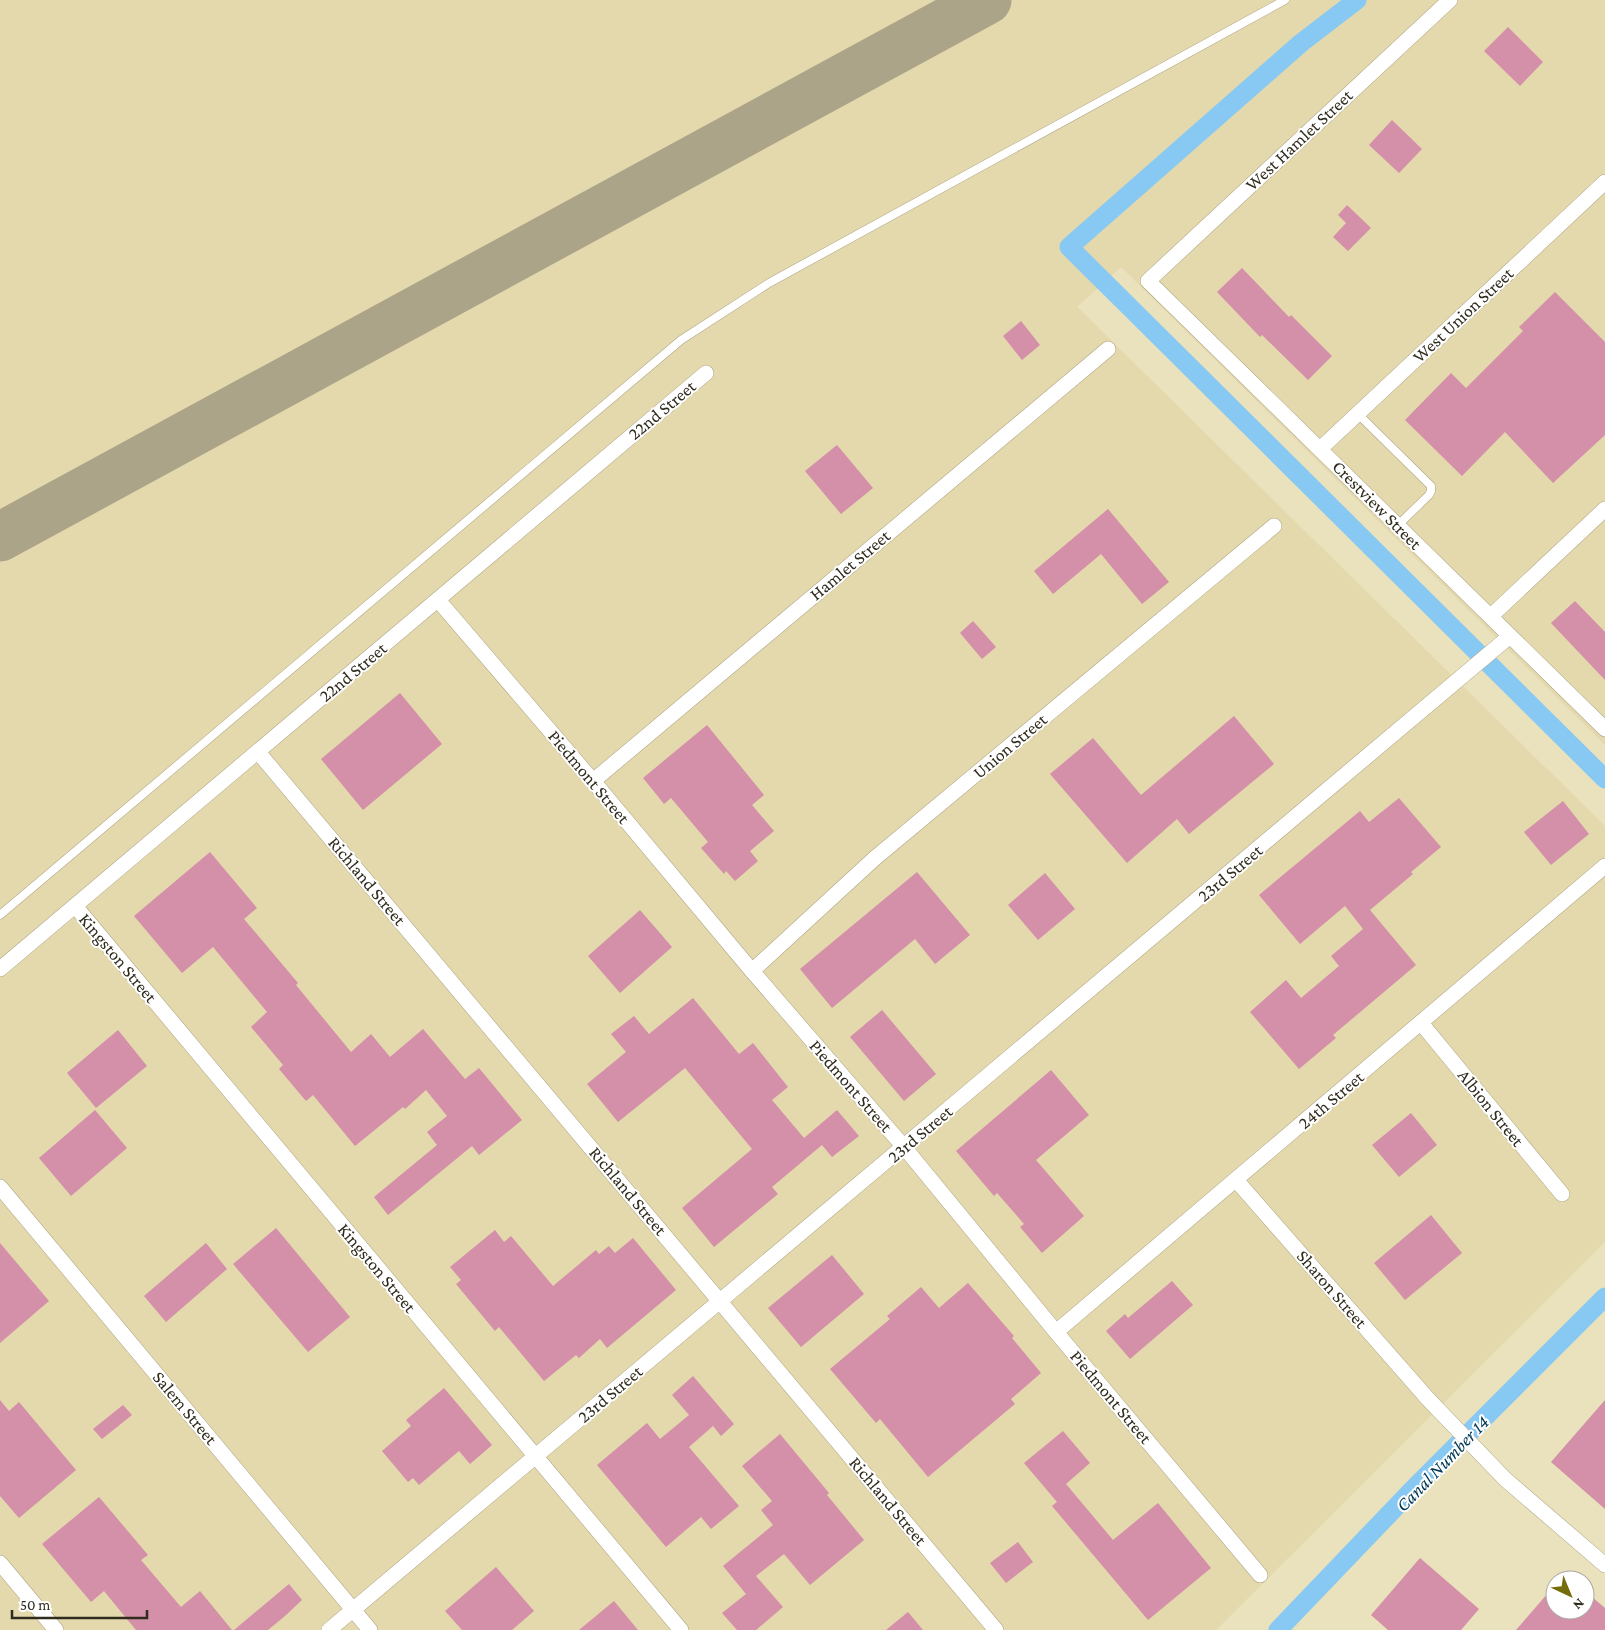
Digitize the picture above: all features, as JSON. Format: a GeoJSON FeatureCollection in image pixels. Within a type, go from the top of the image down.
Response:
{"type":"FeatureCollection","features":[{"type":"Feature","properties":{"kind":"street","name":"West Hamlet Street"},"geometry":{"type":"LineString","coordinates":[[1148,281],[1450,0]]}},
{"type":"Feature","properties":{"kind":"street","name":"West Union Street"},"geometry":{"type":"LineString","coordinates":[[1320,449],[1605,182]]}},
{"type":"Feature","properties":{"kind":"street","name":"Crestview Street"},"geometry":{"type":"LineString","coordinates":[[1148,281],[1605,729]]}},
{"type":"Feature","properties":{"kind":"street","name":"Hamlet Street"},"geometry":{"type":"LineString","coordinates":[[593,781],[1108,349]]}},
{"type":"Feature","properties":{"kind":"street","name":"22nd Street"},"geometry":{"type":"LineString","coordinates":[[0,969],[706,373]]}},
{"type":"Feature","properties":{"kind":"street"},"geometry":{"type":"LineString","coordinates":[[1491,616],[1605,509]]}},
{"type":"Feature","properties":{"kind":"street","name":"Union Street"},"geometry":{"type":"LineString","coordinates":[[752,971],[875,858],[1274,526]]}},
{"type":"Feature","properties":{"kind":"street","name":"Piedmont Street"},"geometry":{"type":"LineString","coordinates":[[438,600],[752,971],[904,1147],[1260,1575]]}},
{"type":"Feature","properties":{"kind":"street","name":"23rd Street"},"geometry":{"type":"LineString","coordinates":[[329,1630],[1510,636]]}},
{"type":"Feature","properties":{"kind":"street","name":"Richland Street"},"geometry":{"type":"LineString","coordinates":[[258,752],[996,1630]]}},
{"type":"Feature","properties":{"kind":"street","name":"24th Street"},"geometry":{"type":"LineString","coordinates":[[1056,1332],[1605,866]]}},
{"type":"Feature","properties":{"kind":"street","name":"Kingston Street"},"geometry":{"type":"LineString","coordinates":[[75,906],[681,1630]]}},
{"type":"Feature","properties":{"kind":"street","name":"Albion Street"},"geometry":{"type":"LineString","coordinates":[[1422,1023],[1562,1194]]}},
{"type":"Feature","properties":{"kind":"street","name":"Sharon Street"},"geometry":{"type":"LineString","coordinates":[[1236,1180],[1452,1424],[1505,1479],[1605,1564]]}},
{"type":"Feature","properties":{"kind":"street","name":"Salem Street"},"geometry":{"type":"LineString","coordinates":[[0,1187],[370,1630]]}},
{"type":"Feature","properties":{"kind":"street"},"geometry":{"type":"LineString","coordinates":[[0,1563],[56,1630]]}},
{"type":"Feature","properties":{"kind":"lane"},"geometry":{"type":"LineString","coordinates":[[0,915],[681,340],[769,283],[1285,0]]}},
{"type":"Feature","properties":{"kind":"lane"},"geometry":{"type":"LineString","coordinates":[[1358,414],[1431,486],[1429,495],[1398,525]]}},
{"type":"Feature","properties":{"kind":"shaded area"},"geometry":{"type":"Polygon","coordinates":[[[0,0],[1605,0],[1605,745],[1121,267],[1077,307],[1605,826],[1605,1242],[1216,1630],[0,1630],[0,0]]]}},
{"type":"Feature","properties":{"kind":"building"},"geometry":{"type":"Polygon","coordinates":[[[1508,27],[1543,62],[1520,86],[1484,51],[1508,27]]]}},
{"type":"Feature","properties":{"kind":"building"},"geometry":{"type":"Polygon","coordinates":[[[1392,120],[1422,149],[1399,173],[1369,145],[1392,120]]]}},
{"type":"Feature","properties":{"kind":"building"},"geometry":{"type":"Polygon","coordinates":[[[1347,205],[1371,228],[1348,251],[1333,237],[1346,223],[1338,215],[1347,205]]]}},
{"type":"Feature","properties":{"kind":"building"},"geometry":{"type":"Polygon","coordinates":[[[1242,268],[1289,317],[1291,315],[1332,356],[1308,380],[1262,335],[1260,337],[1217,292],[1242,268]]]}},
{"type":"Feature","properties":{"kind":"building"},"geometry":{"type":"Polygon","coordinates":[[[1555,292],[1605,342],[1605,435],[1553,483],[1505,432],[1462,476],[1405,420],[1451,373],[1466,388],[1523,331],[1519,327],[1555,292]]]}},
{"type":"Feature","properties":{"kind":"building"},"geometry":{"type":"Polygon","coordinates":[[[1021,321],[1040,345],[1022,360],[1003,336],[1021,321]]]}},
{"type":"Feature","properties":{"kind":"building"},"geometry":{"type":"Polygon","coordinates":[[[837,445],[873,488],[841,514],[805,471],[837,445]]]}},
{"type":"Feature","properties":{"kind":"building"},"geometry":{"type":"Polygon","coordinates":[[[1108,509],[1169,582],[1142,604],[1101,554],[1053,594],[1034,571],[1108,509]]]}},
{"type":"Feature","properties":{"kind":"building"},"geometry":{"type":"Polygon","coordinates":[[[1575,601],[1605,632],[1605,680],[1551,623],[1575,601]]]}},
{"type":"Feature","properties":{"kind":"building"},"geometry":{"type":"Polygon","coordinates":[[[973,621],[996,647],[982,659],[960,633],[973,621]]]}},
{"type":"Feature","properties":{"kind":"building"},"geometry":{"type":"Polygon","coordinates":[[[400,693],[442,744],[363,810],[321,759],[400,693]]]}},
{"type":"Feature","properties":{"kind":"building"},"geometry":{"type":"Polygon","coordinates":[[[1234,716],[1274,764],[1189,834],[1177,819],[1127,863],[1050,774],[1093,738],[1141,795],[1234,716]]]}},
{"type":"Feature","properties":{"kind":"building"},"geometry":{"type":"Polygon","coordinates":[[[707,725],[764,795],[752,805],[774,831],[750,851],[758,861],[735,881],[726,871],[724,874],[701,848],[708,842],[671,798],[664,804],[643,778],[707,725]]]}},
{"type":"Feature","properties":{"kind":"building"},"geometry":{"type":"Polygon","coordinates":[[[1399,798],[1441,847],[1411,872],[1413,874],[1370,910],[1416,965],[1333,1035],[1336,1038],[1299,1069],[1250,1012],[1286,980],[1301,998],[1339,966],[1331,956],[1363,929],[1345,906],[1300,944],[1259,895],[1360,811],[1369,822],[1399,798]]]}},
{"type":"Feature","properties":{"kind":"building"},"geometry":{"type":"Polygon","coordinates":[[[1563,801],[1589,834],[1551,865],[1524,832],[1563,801]]]}},
{"type":"Feature","properties":{"kind":"building"},"geometry":{"type":"Polygon","coordinates":[[[210,852],[257,908],[244,919],[298,983],[296,985],[351,1052],[371,1034],[390,1057],[423,1029],[465,1079],[479,1068],[522,1120],[479,1155],[472,1146],[388,1215],[374,1197],[437,1145],[427,1132],[447,1116],[426,1090],[405,1109],[403,1107],[355,1146],[313,1095],[306,1101],[279,1069],[283,1065],[251,1027],[267,1012],[213,947],[182,973],[134,916],[210,852]]]}},
{"type":"Feature","properties":{"kind":"building"},"geometry":{"type":"Polygon","coordinates":[[[917,872],[970,935],[935,964],[915,939],[832,1008],[800,969],[917,872]]]}},
{"type":"Feature","properties":{"kind":"building"},"geometry":{"type":"Polygon","coordinates":[[[1045,873],[1075,909],[1038,940],[1008,905],[1045,873]]]}},
{"type":"Feature","properties":{"kind":"building"},"geometry":{"type":"Polygon","coordinates":[[[640,910],[672,947],[620,993],[588,956],[640,910]]]}},
{"type":"Feature","properties":{"kind":"building"},"geometry":{"type":"Polygon","coordinates":[[[693,998],[739,1054],[753,1043],[788,1087],[772,1100],[804,1138],[837,1110],[859,1136],[832,1157],[822,1145],[772,1187],[778,1194],[714,1247],[682,1208],[752,1149],[685,1068],[618,1122],[587,1084],[626,1052],[611,1034],[634,1016],[649,1034],[693,998]]]}},
{"type":"Feature","properties":{"kind":"building"},"geometry":{"type":"Polygon","coordinates":[[[882,1010],[936,1074],[904,1101],[850,1037],[882,1010]]]}},
{"type":"Feature","properties":{"kind":"building"},"geometry":{"type":"Polygon","coordinates":[[[118,1030],[147,1066],[96,1108],[67,1073],[118,1030]]]}},
{"type":"Feature","properties":{"kind":"building"},"geometry":{"type":"Polygon","coordinates":[[[1051,1070],[1089,1115],[1036,1160],[1084,1216],[1042,1253],[1020,1227],[1024,1224],[997,1193],[994,1196],[956,1151],[1051,1070]]]}},
{"type":"Feature","properties":{"kind":"building"},"geometry":{"type":"Polygon","coordinates":[[[95,1110],[127,1148],[71,1196],[39,1158],[95,1110]]]}},
{"type":"Feature","properties":{"kind":"building"},"geometry":{"type":"Polygon","coordinates":[[[1411,1113],[1437,1145],[1399,1177],[1372,1145],[1411,1113]]]}},
{"type":"Feature","properties":{"kind":"building"},"geometry":{"type":"Polygon","coordinates":[[[1431,1215],[1462,1253],[1405,1300],[1374,1263],[1431,1215]]]}},
{"type":"Feature","properties":{"kind":"building"},"geometry":{"type":"Polygon","coordinates":[[[276,1228],[350,1317],[308,1352],[233,1264],[276,1228]]]}},
{"type":"Feature","properties":{"kind":"building"},"geometry":{"type":"Polygon","coordinates":[[[495,1230],[504,1242],[511,1236],[553,1286],[596,1250],[599,1254],[609,1246],[615,1253],[633,1238],[676,1290],[607,1348],[600,1339],[579,1358],[576,1355],[544,1381],[499,1327],[495,1331],[456,1284],[461,1280],[450,1267],[495,1230]]]}},
{"type":"Feature","properties":{"kind":"building"},"geometry":{"type":"Polygon","coordinates":[[[0,1243],[49,1301],[0,1343],[0,1243]]]}},
{"type":"Feature","properties":{"kind":"building"},"geometry":{"type":"Polygon","coordinates":[[[206,1243],[227,1269],[166,1322],[144,1296],[206,1243]]]}},
{"type":"Feature","properties":{"kind":"building"},"geometry":{"type":"Polygon","coordinates":[[[832,1255],[864,1294],[801,1347],[768,1308],[832,1255]]]}},
{"type":"Feature","properties":{"kind":"building"},"geometry":{"type":"Polygon","coordinates":[[[1172,1281],[1193,1305],[1130,1359],[1106,1331],[1125,1314],[1128,1318],[1172,1281]]]}},
{"type":"Feature","properties":{"kind":"building"},"geometry":{"type":"Polygon","coordinates":[[[968,1283],[1014,1336],[1012,1338],[1041,1373],[1011,1399],[1015,1404],[928,1477],[880,1419],[876,1423],[830,1369],[890,1319],[887,1316],[921,1287],[939,1308],[968,1283]]]}},
{"type":"Feature","properties":{"kind":"building"},"geometry":{"type":"Polygon","coordinates":[[[693,1376],[734,1424],[721,1436],[713,1426],[689,1447],[739,1506],[711,1529],[701,1517],[666,1547],[597,1465],[647,1423],[660,1439],[689,1415],[672,1395],[693,1376]]]}},
{"type":"Feature","properties":{"kind":"building"},"geometry":{"type":"Polygon","coordinates":[[[444,1388],[492,1445],[470,1464],[459,1451],[419,1485],[413,1478],[408,1482],[382,1451],[411,1426],[406,1420],[444,1388]]]}},
{"type":"Feature","properties":{"kind":"building"},"geometry":{"type":"Polygon","coordinates":[[[0,1400],[9,1411],[19,1402],[76,1470],[19,1518],[0,1496],[0,1400]]]}},
{"type":"Feature","properties":{"kind":"building"},"geometry":{"type":"Polygon","coordinates":[[[1605,1400],[1605,1509],[1551,1462],[1605,1400]]]}},
{"type":"Feature","properties":{"kind":"building"},"geometry":{"type":"Polygon","coordinates":[[[123,1405],[132,1415],[102,1439],[93,1429],[123,1405]]]}},
{"type":"Feature","properties":{"kind":"building"},"geometry":{"type":"Polygon","coordinates":[[[1063,1431],[1090,1463],[1066,1484],[1113,1540],[1158,1503],[1211,1568],[1148,1620],[1052,1506],[1057,1502],[1024,1463],[1063,1431]]]}},
{"type":"Feature","properties":{"kind":"building"},"geometry":{"type":"Polygon","coordinates":[[[780,1434],[829,1493],[827,1495],[864,1540],[810,1585],[784,1554],[756,1576],[783,1607],[756,1630],[737,1630],[722,1613],[746,1594],[723,1566],[773,1525],[761,1510],[772,1501],[742,1466],[780,1434]]]}},
{"type":"Feature","properties":{"kind":"building"},"geometry":{"type":"Polygon","coordinates":[[[99,1497],[148,1555],[141,1560],[181,1607],[200,1591],[232,1630],[136,1630],[104,1591],[91,1602],[42,1544],[99,1497]]]}},
{"type":"Feature","properties":{"kind":"building"},"geometry":{"type":"Polygon","coordinates":[[[1018,1542],[1033,1562],[1006,1583],[990,1563],[1018,1542]]]}},
{"type":"Feature","properties":{"kind":"building"},"geometry":{"type":"Polygon","coordinates":[[[1420,1558],[1479,1609],[1461,1630],[1388,1630],[1371,1615],[1420,1558]]]}},
{"type":"Feature","properties":{"kind":"building"},"geometry":{"type":"Polygon","coordinates":[[[496,1567],[534,1611],[512,1630],[462,1630],[445,1611],[496,1567]]]}},
{"type":"Feature","properties":{"kind":"building"},"geometry":{"type":"Polygon","coordinates":[[[289,1584],[302,1600],[285,1616],[268,1630],[234,1630],[289,1584]]]}},
{"type":"Feature","properties":{"kind":"building"},"geometry":{"type":"Polygon","coordinates":[[[1545,1597],[1545,1620],[1595,1620],[1595,1600],[1605,1608],[1605,1630],[1516,1630],[1545,1597]]]}},
{"type":"Feature","properties":{"kind":"building"},"geometry":{"type":"Polygon","coordinates":[[[614,1601],[638,1630],[579,1630],[614,1601]]]}},
{"type":"Feature","properties":{"kind":"building"},"geometry":{"type":"Polygon","coordinates":[[[908,1612],[923,1630],[886,1630],[908,1612]]]}},
{"type":"Feature","properties":{"kind":"waterway"},"geometry":{"type":"LineString","coordinates":[[1357,0],[1301,43],[1069,247],[1605,779]]}},
{"type":"Feature","properties":{"kind":"waterway","name":"Canal Number 14"},"geometry":{"type":"LineString","coordinates":[[1278,1630],[1414,1488],[1605,1297]]}},
{"type":"Feature","properties":{"kind":"taxiway"},"geometry":{"type":"LineString","coordinates":[[0,537],[987,0]]}}]}
